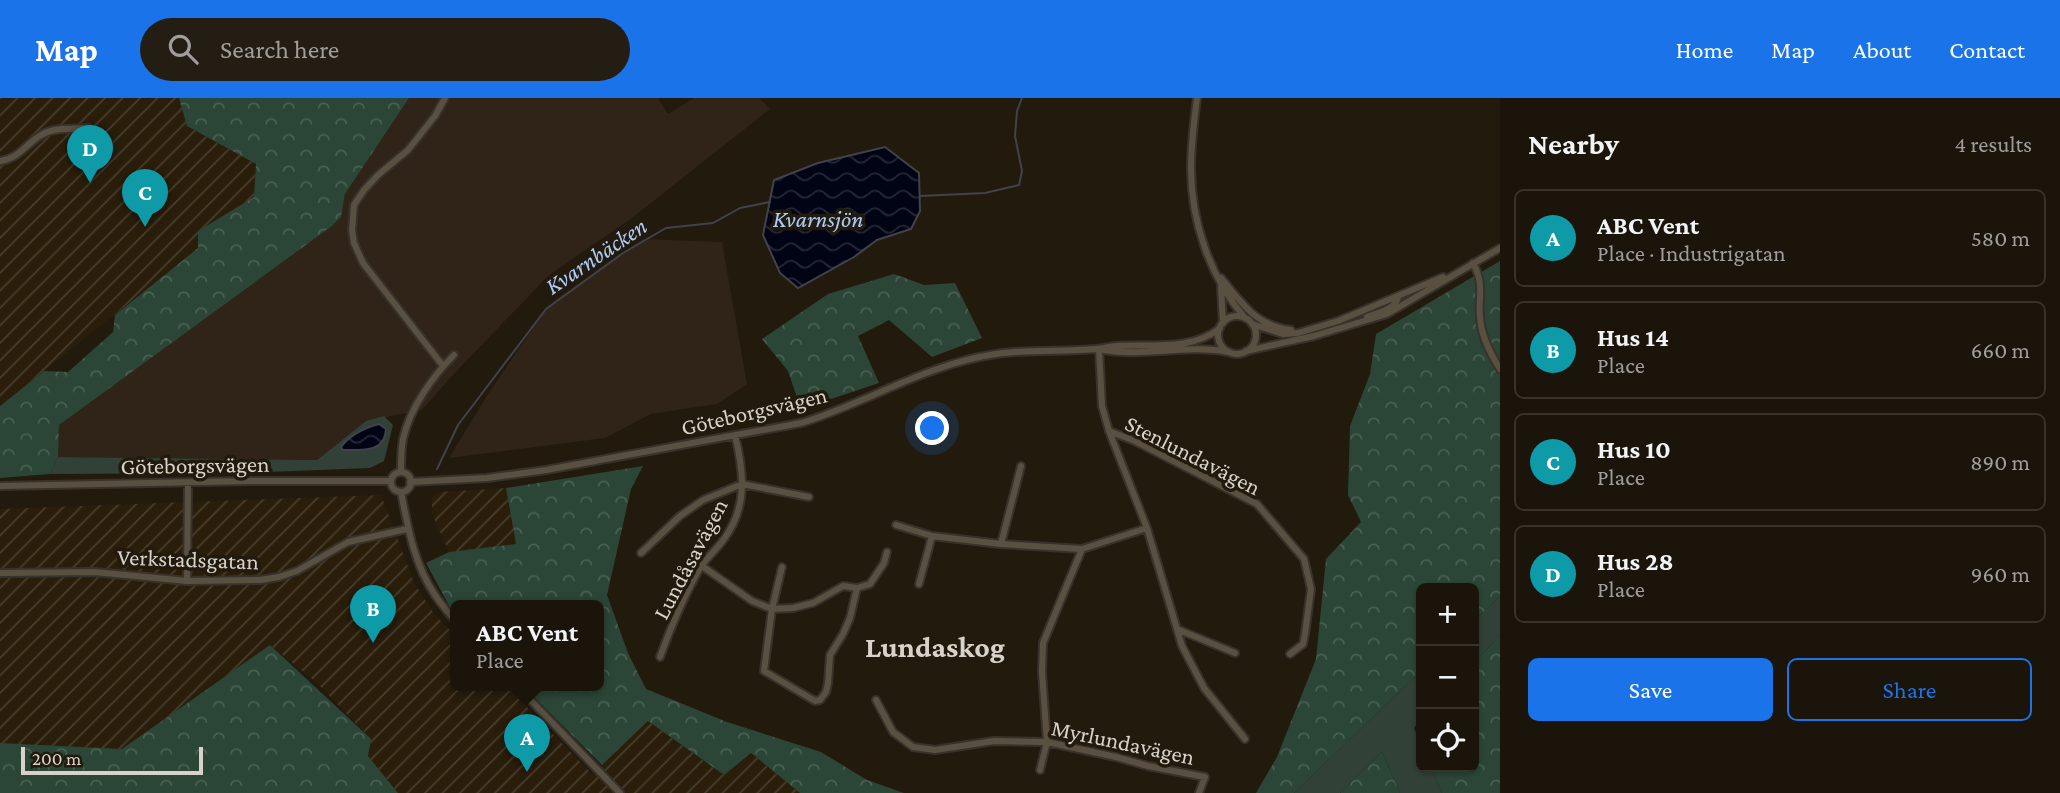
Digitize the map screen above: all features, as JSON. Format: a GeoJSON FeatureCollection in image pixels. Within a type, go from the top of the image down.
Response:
{"type":"FeatureCollection","features":[{"type":"Feature","properties":{"kind":"street"},"geometry":{"type":"LineString","coordinates":[[443,366],[363,262],[354,243],[352,230],[354,205],[364,190],[408,150],[435,116],[445,98]]}},
{"type":"Feature","properties":{"kind":"street"},"geometry":{"type":"LineString","coordinates":[[1197,98],[1191,151],[1193,200],[1201,234],[1221,285],[1252,324],[1283,334],[1294,334],[1338,321],[1470,265]]}},
{"type":"Feature","properties":{"kind":"street"},"geometry":{"type":"LineString","coordinates":[[0,161],[15,157],[44,134],[58,130],[89,128]]}},
{"type":"Feature","properties":{"kind":"street"},"geometry":{"type":"LineString","coordinates":[[1221,285],[1221,325],[1218,336],[1220,344],[1229,352],[1237,354],[1314,336],[1387,314],[1500,248]]}},
{"type":"Feature","properties":{"kind":"street"},"geometry":{"type":"LineString","coordinates":[[1470,265],[1481,280],[1480,309],[1485,342],[1500,369]]}},
{"type":"Feature","properties":{"kind":"street"},"geometry":{"type":"LineString","coordinates":[[1216,272],[1262,322],[1284,329],[1307,330]]}},
{"type":"Feature","properties":{"kind":"street"},"geometry":{"type":"LineString","coordinates":[[1398,297],[1411,300]]}},
{"type":"Feature","properties":{"kind":"street"},"geometry":{"type":"LineString","coordinates":[[1349,326],[1394,306],[1398,297]]}},
{"type":"Feature","properties":{"kind":"street"},"geometry":{"type":"LineString","coordinates":[[1221,325],[1231,317],[1245,318]]}},
{"type":"Feature","properties":{"kind":"street"},"geometry":{"type":"LineString","coordinates":[[1246,351],[1255,339],[1252,324]]}},
{"type":"Feature","properties":{"kind":"street","name":"Göteborgsvägen"},"geometry":{"type":"LineString","coordinates":[[410,482],[487,478],[775,428],[822,417],[920,374],[960,361],[1015,352],[1190,342],[1210,335],[1221,325]]}},
{"type":"Feature","properties":{"kind":"street"},"geometry":{"type":"LineString","coordinates":[[1098,349],[1102,406],[1108,431],[1135,493],[1182,646],[1204,688],[1245,738]]}},
{"type":"Feature","properties":{"kind":"street","name":"Göteborgsvägen"},"geometry":{"type":"LineString","coordinates":[[1098,349],[1115,352],[1205,349],[1229,352]]}},
{"type":"Feature","properties":{"kind":"street"},"geometry":{"type":"LineString","coordinates":[[401,472],[403,439],[410,419],[429,385],[454,355]]}},
{"type":"Feature","properties":{"kind":"street","name":"Stenlundavägen"},"geometry":{"type":"LineString","coordinates":[[1108,431],[1135,441],[1257,504],[1304,559],[1311,589],[1305,634],[1303,644],[1290,654]]}},
{"type":"Feature","properties":{"kind":"street","name":"Lundåsavägen"},"geometry":{"type":"LineString","coordinates":[[660,657],[687,594],[702,566],[734,523],[742,502],[735,435]]}},
{"type":"Feature","properties":{"kind":"street"},"geometry":{"type":"LineString","coordinates":[[1001,544],[1021,466]]}},
{"type":"Feature","properties":{"kind":"street"},"geometry":{"type":"LineString","coordinates":[[401,472],[407,475],[410,482],[408,489],[401,492],[394,489],[391,481],[394,475],[401,472]]}},
{"type":"Feature","properties":{"kind":"street","name":"Göteborgsvägen"},"geometry":{"type":"LineString","coordinates":[[0,486],[391,481]]}},
{"type":"Feature","properties":{"kind":"street"},"geometry":{"type":"LineString","coordinates":[[187,581],[188,483]]}},
{"type":"Feature","properties":{"kind":"street"},"geometry":{"type":"LineString","coordinates":[[641,553],[688,510],[742,484],[808,497]]}},
{"type":"Feature","properties":{"kind":"street"},"geometry":{"type":"LineString","coordinates":[[401,492],[407,529],[423,574],[450,614]]}},
{"type":"Feature","properties":{"kind":"street"},"geometry":{"type":"LineString","coordinates":[[896,525],[932,536],[1082,549],[1147,528]]}},
{"type":"Feature","properties":{"kind":"street","name":"Verkstadsgatan"},"geometry":{"type":"LineString","coordinates":[[0,573],[95,572],[187,581],[260,580],[297,571],[348,542],[407,529]]}},
{"type":"Feature","properties":{"kind":"street"},"geometry":{"type":"LineString","coordinates":[[919,584],[932,536]]}},
{"type":"Feature","properties":{"kind":"street"},"geometry":{"type":"LineString","coordinates":[[1040,770],[1047,742],[1042,672],[1043,643],[1082,549]]}},
{"type":"Feature","properties":{"kind":"street"},"geometry":{"type":"LineString","coordinates":[[702,566],[752,601],[772,609],[793,608],[813,603],[843,586],[856,588],[870,584],[884,563],[887,552]]}},
{"type":"Feature","properties":{"kind":"street"},"geometry":{"type":"LineString","coordinates":[[782,567],[772,609],[764,671],[818,701],[826,692],[830,655],[850,618],[856,588]]}},
{"type":"Feature","properties":{"kind":"street"},"geometry":{"type":"LineString","coordinates":[[1177,629],[1235,653]]}},
{"type":"Feature","properties":{"kind":"street"},"geometry":{"type":"LineString","coordinates":[[522,691],[620,793]]}},
{"type":"Feature","properties":{"kind":"street","name":"Myrlundavägen"},"geometry":{"type":"LineString","coordinates":[[876,700],[893,732],[913,747],[935,750],[994,741],[1047,742],[1205,777],[1199,793]]}},
{"type":"Feature","properties":{"kind":"shaded area"},"geometry":{"type":"Polygon","coordinates":[[[0,98],[179,98],[188,127],[256,164],[254,197],[198,231],[198,248],[0,406],[0,98]]]}},
{"type":"Feature","properties":{"kind":"shaded area"},"geometry":{"type":"Polygon","coordinates":[[[409,98],[658,98],[668,114],[694,98],[759,98],[770,109],[632,218],[548,276],[422,410],[366,421],[317,460],[58,457],[58,425],[341,217],[345,194],[409,98]]]}},
{"type":"Feature","properties":{"kind":"shaded area"},"geometry":{"type":"Polygon","coordinates":[[[643,239],[722,242],[747,384],[717,404],[651,414],[605,438],[449,458],[488,394],[546,309],[643,239]]]}},
{"type":"Feature","properties":{"kind":"shaded area"},"geometry":{"type":"Polygon","coordinates":[[[506,488],[516,545],[449,552],[432,514],[432,497],[440,492],[506,488]]]}},
{"type":"Feature","properties":{"kind":"shaded area"},"geometry":{"type":"Polygon","coordinates":[[[381,495],[414,583],[435,615],[450,630],[450,691],[511,691],[592,774],[648,721],[723,775],[751,753],[800,793],[398,793],[368,756],[371,739],[316,682],[270,645],[122,750],[0,743],[0,509],[381,495]]]}},
{"type":"Feature","properties":{"kind":"green space"},"geometry":{"type":"Polygon","coordinates":[[[179,98],[409,98],[345,194],[341,217],[332,226],[59,425],[58,457],[50,474],[0,478],[0,406],[44,371],[68,372],[113,332],[115,315],[198,248],[198,231],[254,197],[256,164],[187,126],[179,98]]]}},
{"type":"Feature","properties":{"kind":"green space"},"geometry":{"type":"Polygon","coordinates":[[[1500,261],[1500,596],[1479,616],[1479,583],[1416,583],[1416,676],[1294,793],[1256,793],[1277,757],[1316,659],[1326,559],[1361,522],[1348,495],[1350,426],[1370,374],[1376,334],[1500,261]]]}},
{"type":"Feature","properties":{"kind":"green space"},"geometry":{"type":"Polygon","coordinates":[[[894,274],[924,285],[955,283],[982,338],[932,357],[889,320],[858,336],[879,383],[801,409],[788,371],[762,339],[828,294],[894,274]]]}},
{"type":"Feature","properties":{"kind":"green space"},"geometry":{"type":"Polygon","coordinates":[[[384,416],[393,425],[384,461],[370,468],[242,473],[50,474],[58,457],[317,460],[366,421],[384,416]]]}},
{"type":"Feature","properties":{"kind":"green space"},"geometry":{"type":"Polygon","coordinates":[[[643,466],[631,489],[607,595],[628,653],[646,689],[727,722],[821,752],[867,780],[904,793],[800,793],[751,753],[724,775],[648,721],[602,765],[528,691],[604,691],[604,600],[450,600],[450,607],[426,563],[449,552],[516,544],[506,488],[643,466]]]}},
{"type":"Feature","properties":{"kind":"green space"},"geometry":{"type":"Polygon","coordinates":[[[1500,596],[1500,635],[1479,658],[1479,646],[1479,616],[1500,596]]]}},
{"type":"Feature","properties":{"kind":"green space"},"geometry":{"type":"Polygon","coordinates":[[[1500,635],[1500,793],[1442,793],[1433,772],[1479,772],[1479,658],[1500,635]]]}},
{"type":"Feature","properties":{"kind":"green space"},"geometry":{"type":"Polygon","coordinates":[[[270,645],[371,739],[368,756],[398,793],[0,793],[0,743],[122,749],[270,645]]]}},
{"type":"Feature","properties":{"kind":"green space"},"geometry":{"type":"Polygon","coordinates":[[[1416,676],[1416,772],[1433,772],[1442,793],[1400,793],[1382,752],[1340,793],[1294,793],[1416,676]]]}},
{"type":"Feature","properties":{"kind":"green space"},"geometry":{"type":"Polygon","coordinates":[[[1382,752],[1400,793],[1340,793],[1382,752]]]}},
{"type":"Feature","properties":{"kind":"water","name":"Kvarnsjön"},"geometry":{"type":"Polygon","coordinates":[[[885,147],[919,173],[920,211],[911,229],[877,240],[854,257],[798,288],[780,273],[763,235],[774,180],[818,163],[885,147]]]}},
{"type":"Feature","properties":{"kind":"water"},"geometry":{"type":"Polygon","coordinates":[[[379,424],[386,429],[385,437],[377,446],[358,450],[343,450],[341,447],[358,433],[379,424]]]}},
{"type":"Feature","properties":{"kind":"waterway","name":"Kvarnbäcken"},"geometry":{"type":"LineString","coordinates":[[920,196],[985,193],[1019,185],[1022,171],[1015,136],[1017,111],[1022,98]]}},
{"type":"Feature","properties":{"kind":"waterway","name":"Kvarnbäcken"},"geometry":{"type":"LineString","coordinates":[[437,469],[458,425],[546,309],[623,253],[666,228],[713,223],[740,208],[770,202]]}},
{"type":"Feature","properties":{"kind":"place","name":"Hus 28"},"geometry":{"type":"Point","coordinates":[90,183]}},
{"type":"Feature","properties":{"kind":"place","name":"Hus 10"},"geometry":{"type":"Point","coordinates":[145,227]}},
{"type":"Feature","properties":{"kind":"place","name":"Hus 14"},"geometry":{"type":"Point","coordinates":[373,643]}},
{"type":"Feature","properties":{"kind":"place","name":"ABC Vent"},"geometry":{"type":"Point","coordinates":[527,772]}},
{"type":"Feature","properties":{"kind":"district","name":"Lundaskog"},"geometry":{"type":"Point","coordinates":[935,647]}}]}
